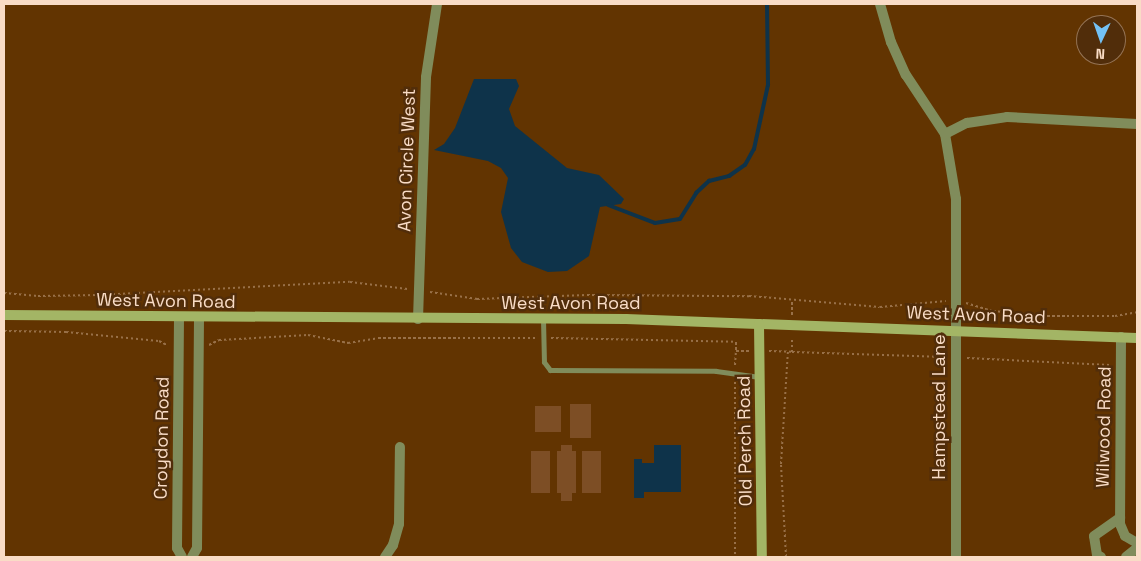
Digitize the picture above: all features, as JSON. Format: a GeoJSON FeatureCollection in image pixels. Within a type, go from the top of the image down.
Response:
{"type":"FeatureCollection","features":[{"type":"Feature","properties":{"kind":"street","name":"Avon Circle West"},"geometry":{"type":"LineString","coordinates":[[418,319],[426,77],[438,4]]}},
{"type":"Feature","properties":{"kind":"street","name":"Hampstead Lane"},"geometry":{"type":"LineString","coordinates":[[880,4],[891,42],[906,75],[945,134],[956,200],[956,557]]}},
{"type":"Feature","properties":{"kind":"street"},"geometry":{"type":"LineString","coordinates":[[945,134],[967,123],[1007,116],[1137,124]]}},
{"type":"Feature","properties":{"kind":"street","name":"West Avon Road"},"geometry":{"type":"LineString","coordinates":[[4,315],[179,318],[543,319],[956,330],[1137,338]]}},
{"type":"Feature","properties":{"kind":"street","name":"Croydon Road"},"geometry":{"type":"LineString","coordinates":[[179,318],[177,548],[182,557]]}},
{"type":"Feature","properties":{"kind":"street","name":"Croydon Road"},"geometry":{"type":"LineString","coordinates":[[192,557],[197,548],[199,318]]}},
{"type":"Feature","properties":{"kind":"street","name":"Old Perch Road"},"geometry":{"type":"LineString","coordinates":[[759,324],[762,557]]}},
{"type":"Feature","properties":{"kind":"street","name":"Wilwood Road"},"geometry":{"type":"LineString","coordinates":[[1121,337],[1120,518],[1125,536],[1137,543]]}},
{"type":"Feature","properties":{"kind":"street"},"geometry":{"type":"LineString","coordinates":[[385,557],[393,545],[399,524],[400,447]]}},
{"type":"Feature","properties":{"kind":"street"},"geometry":{"type":"LineString","coordinates":[[1101,557],[1097,555],[1094,536],[1120,518]]}},
{"type":"Feature","properties":{"kind":"street"},"geometry":{"type":"LineString","coordinates":[[1126,557],[1137,548]]}},
{"type":"Feature","properties":{"kind":"lane"},"geometry":{"type":"LineString","coordinates":[[543,319],[544,362],[550,370],[735,373],[760,377]]}},
{"type":"Feature","properties":{"kind":"path"},"geometry":{"type":"LineString","coordinates":[[4,293],[79,296],[350,282],[477,299],[596,295],[749,296],[880,307],[937,301],[972,303],[993,311],[1047,316],[1115,316],[1137,312]]}},
{"type":"Feature","properties":{"kind":"path"},"geometry":{"type":"LineString","coordinates":[[792,300],[792,312]]}},
{"type":"Feature","properties":{"kind":"path"},"geometry":{"type":"LineString","coordinates":[[4,331],[66,332],[159,341],[169,346]]}},
{"type":"Feature","properties":{"kind":"path"},"geometry":{"type":"LineString","coordinates":[[207,346],[219,340],[308,335],[348,343],[378,338],[544,338],[736,342],[735,557]]}},
{"type":"Feature","properties":{"kind":"path"},"geometry":{"type":"LineString","coordinates":[[792,337],[792,352]]}},
{"type":"Feature","properties":{"kind":"path"},"geometry":{"type":"LineString","coordinates":[[774,350],[948,357]]}},
{"type":"Feature","properties":{"kind":"path"},"geometry":{"type":"LineString","coordinates":[[736,351],[748,351]]}},
{"type":"Feature","properties":{"kind":"path"},"geometry":{"type":"LineString","coordinates":[[786,557],[781,464],[788,351]]}},
{"type":"Feature","properties":{"kind":"path"},"geometry":{"type":"LineString","coordinates":[[973,358],[1112,365]]}},
{"type":"Feature","properties":{"kind":"shaded area"},"geometry":{"type":"Polygon","coordinates":[[[570,404],[591,404],[591,438],[570,438],[570,404]]]}},
{"type":"Feature","properties":{"kind":"shaded area"},"geometry":{"type":"Polygon","coordinates":[[[535,406],[561,406],[561,432],[535,432],[535,406]]]}},
{"type":"Feature","properties":{"kind":"shaded area"},"geometry":{"type":"Polygon","coordinates":[[[561,445],[572,445],[572,451],[576,451],[576,493],[572,493],[572,501],[561,501],[561,493],[557,493],[557,451],[561,451],[561,445]]]}},
{"type":"Feature","properties":{"kind":"shaded area"},"geometry":{"type":"Polygon","coordinates":[[[531,451],[550,451],[550,493],[531,493],[531,451]]]}},
{"type":"Feature","properties":{"kind":"shaded area"},"geometry":{"type":"Polygon","coordinates":[[[582,451],[601,451],[601,493],[582,493],[582,451]]]}},
{"type":"Feature","properties":{"kind":"water"},"geometry":{"type":"Polygon","coordinates":[[[474,79],[516,79],[519,86],[509,109],[515,126],[567,168],[599,175],[624,199],[621,204],[600,207],[589,256],[567,271],[548,272],[522,262],[511,248],[501,212],[508,178],[501,168],[488,161],[434,150],[444,144],[455,128],[474,79]]]}},
{"type":"Feature","properties":{"kind":"water"},"geometry":{"type":"Polygon","coordinates":[[[654,445],[681,445],[681,492],[644,492],[644,498],[634,498],[634,459],[642,459],[642,463],[654,463],[654,445]]]}},
{"type":"Feature","properties":{"kind":"waterway"},"geometry":{"type":"LineString","coordinates":[[608,205],[655,223],[680,219],[696,193],[709,181],[729,176],[745,165],[754,149],[768,85],[767,4]]}}]}
